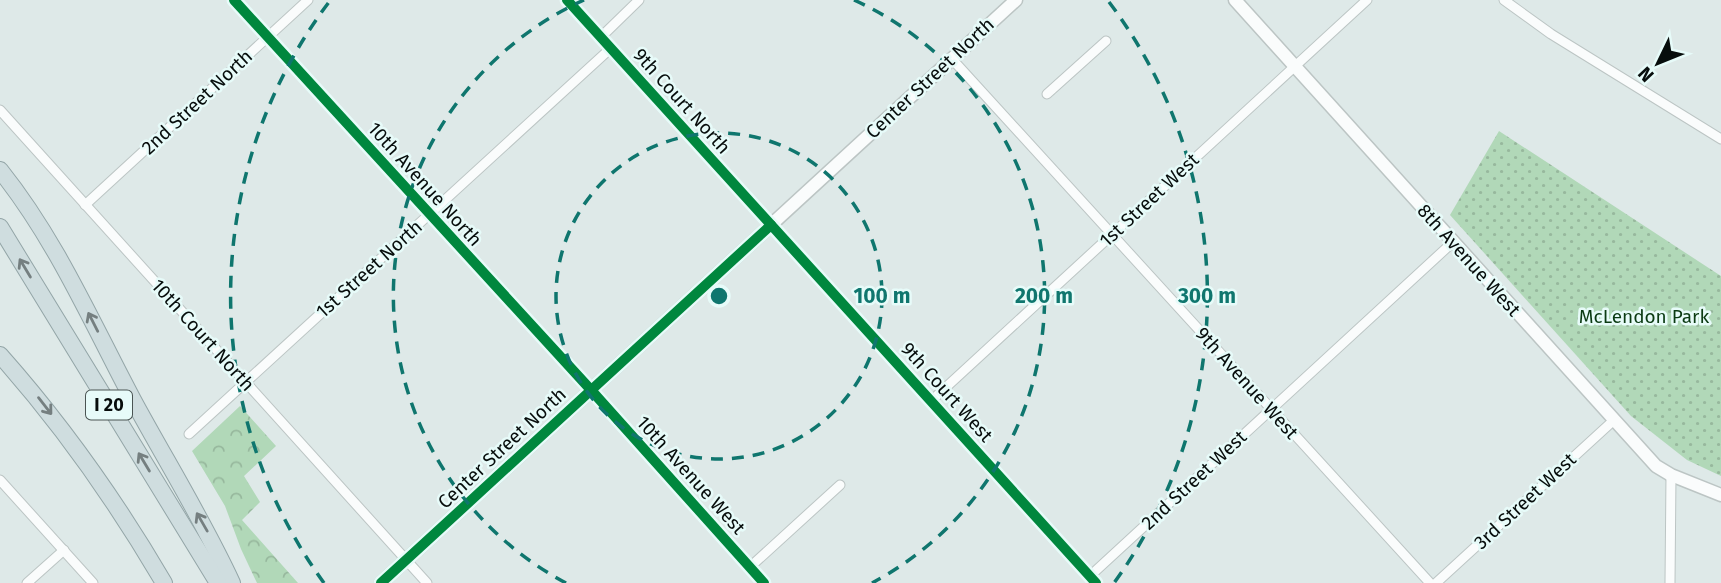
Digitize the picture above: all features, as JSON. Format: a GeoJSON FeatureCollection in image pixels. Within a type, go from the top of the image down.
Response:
{"type":"FeatureCollection","features":[{"type":"Feature","properties":{"kind":"highway"},"geometry":{"type":"LineString","coordinates":[[0,170],[27,204],[65,267],[133,400],[210,535],[232,583]]}},
{"type":"Feature","properties":{"kind":"highway","name":"I 20"},"geometry":{"type":"LineString","coordinates":[[0,227],[218,583]]}},
{"type":"Feature","properties":{"kind":"highway","name":"I 20"},"geometry":{"type":"LineString","coordinates":[[0,355],[43,403],[125,516],[164,583]]}},
{"type":"Feature","properties":{"kind":"street","name":"10th Avenue North"},"geometry":{"type":"LineString","coordinates":[[234,0],[591,390]]}},
{"type":"Feature","properties":{"kind":"street","name":"2nd Street North"},"geometry":{"type":"LineString","coordinates":[[85,205],[308,0]]}},
{"type":"Feature","properties":{"kind":"street","name":"9th Court North"},"geometry":{"type":"LineString","coordinates":[[567,0],[771,225]]}},
{"type":"Feature","properties":{"kind":"street"},"geometry":{"type":"LineString","coordinates":[[601,37],[639,0]]}},
{"type":"Feature","properties":{"kind":"street","name":"Center Street North"},"geometry":{"type":"LineString","coordinates":[[381,583],[1016,0]]}},
{"type":"Feature","properties":{"kind":"street","name":"8th Avenue West"},"geometry":{"type":"LineString","coordinates":[[1235,0],[1656,466],[1671,475],[1721,495]]}},
{"type":"Feature","properties":{"kind":"street","name":"1st Street West"},"geometry":{"type":"LineString","coordinates":[[931,401],[1367,0]]}},
{"type":"Feature","properties":{"kind":"street"},"geometry":{"type":"LineString","coordinates":[[1504,0],[1551,34],[1721,139]]}},
{"type":"Feature","properties":{"kind":"street"},"geometry":{"type":"LineString","coordinates":[[1047,94],[1107,41]]}},
{"type":"Feature","properties":{"kind":"street","name":"1st Street North"},"geometry":{"type":"LineString","coordinates":[[190,434],[611,48]]}},
{"type":"Feature","properties":{"kind":"street","name":"9th Avenue West"},"geometry":{"type":"LineString","coordinates":[[952,59],[1430,583]]}},
{"type":"Feature","properties":{"kind":"street","name":"10th Court North"},"geometry":{"type":"LineString","coordinates":[[0,110],[427,583]]}},
{"type":"Feature","properties":{"kind":"street","name":"9th Court West"},"geometry":{"type":"LineString","coordinates":[[771,225],[1093,579]]}},
{"type":"Feature","properties":{"kind":"street","name":"2nd Street West"},"geometry":{"type":"LineString","coordinates":[[1093,579],[1453,242]]}},
{"type":"Feature","properties":{"kind":"street","name":"10th Avenue West"},"geometry":{"type":"LineString","coordinates":[[591,390],[764,583]]}},
{"type":"Feature","properties":{"kind":"street","name":"3rd Street West"},"geometry":{"type":"LineString","coordinates":[[1436,583],[1614,419]]}},
{"type":"Feature","properties":{"kind":"street"},"geometry":{"type":"LineString","coordinates":[[1670,583],[1671,475]]}},
{"type":"Feature","properties":{"kind":"street"},"geometry":{"type":"LineString","coordinates":[[0,480],[93,583]]}},
{"type":"Feature","properties":{"kind":"street"},"geometry":{"type":"LineString","coordinates":[[750,567],[840,485]]}},
{"type":"Feature","properties":{"kind":"street"},"geometry":{"type":"LineString","coordinates":[[27,583],[64,550]]}},
{"type":"Feature","properties":{"kind":"green space","name":"McLendon Park"},"geometry":{"type":"Polygon","coordinates":[[[1499,131],[1721,276],[1721,476],[1687,460],[1631,416],[1450,215],[1499,131]]]}},
{"type":"Feature","properties":{"kind":"green space"},"geometry":{"type":"Polygon","coordinates":[[[240,406],[276,446],[244,476],[260,502],[242,520],[298,583],[257,583],[225,506],[192,451],[240,406]]]}},
{"type":"Feature","properties":{"kind":"cycle path"},"geometry":{"type":"LineString","coordinates":[[234,0],[764,583]]}},
{"type":"Feature","properties":{"kind":"cycle path"},"geometry":{"type":"LineString","coordinates":[[567,0],[1096,583]]}},
{"type":"Feature","properties":{"kind":"cycle path"},"geometry":{"type":"LineString","coordinates":[[381,583],[771,225]]}}]}
